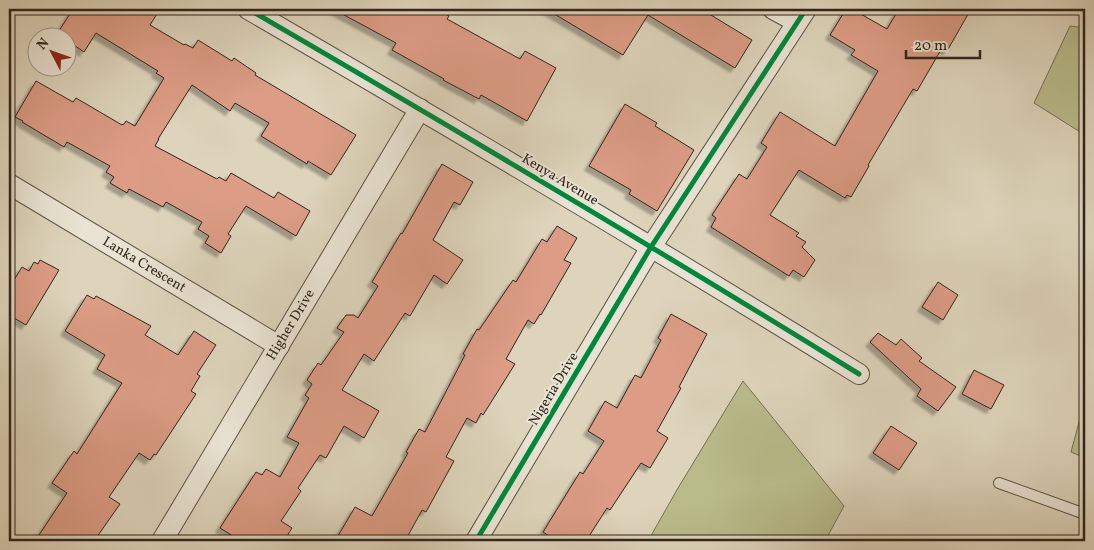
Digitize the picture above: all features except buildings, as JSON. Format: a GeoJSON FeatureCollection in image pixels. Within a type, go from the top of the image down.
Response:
{"type":"FeatureCollection","features":[{"type":"Feature","properties":{"kind":"street","name":"Kenya Avenue"},"geometry":{"type":"LineString","coordinates":[[248,9],[724,290],[859,374]]}},
{"type":"Feature","properties":{"kind":"street"},"geometry":{"type":"LineString","coordinates":[[773,9],[801,16]]}},
{"type":"Feature","properties":{"kind":"street","name":"Nigeria Drive"},"geometry":{"type":"LineString","coordinates":[[476,541],[651,248],[801,16]]}},
{"type":"Feature","properties":{"kind":"street","name":"Higher Drive"},"geometry":{"type":"LineString","coordinates":[[162,541],[420,109]]}},
{"type":"Feature","properties":{"kind":"street","name":"Lanka Crescent"},"geometry":{"type":"LineString","coordinates":[[9,184],[279,346]]}},
{"type":"Feature","properties":{"kind":"lane"},"geometry":{"type":"LineString","coordinates":[[999,483],[1085,514]]}},
{"type":"Feature","properties":{"kind":"green space"},"geometry":{"type":"Polygon","coordinates":[[[1070,26],[1085,28],[1085,135],[1034,103],[1070,26]]]}},
{"type":"Feature","properties":{"kind":"green space"},"geometry":{"type":"Polygon","coordinates":[[[743,381],[844,506],[825,541],[648,541],[678,488],[743,381]]]}},
{"type":"Feature","properties":{"kind":"green space"},"geometry":{"type":"Polygon","coordinates":[[[1085,400],[1085,458],[1071,452],[1085,400]]]}},
{"type":"Feature","properties":{"kind":"cycle path"},"geometry":{"type":"LineString","coordinates":[[248,9],[555,189],[859,374]]}},
{"type":"Feature","properties":{"kind":"cycle path"},"geometry":{"type":"LineString","coordinates":[[476,541],[651,247],[806,9]]}}]}
